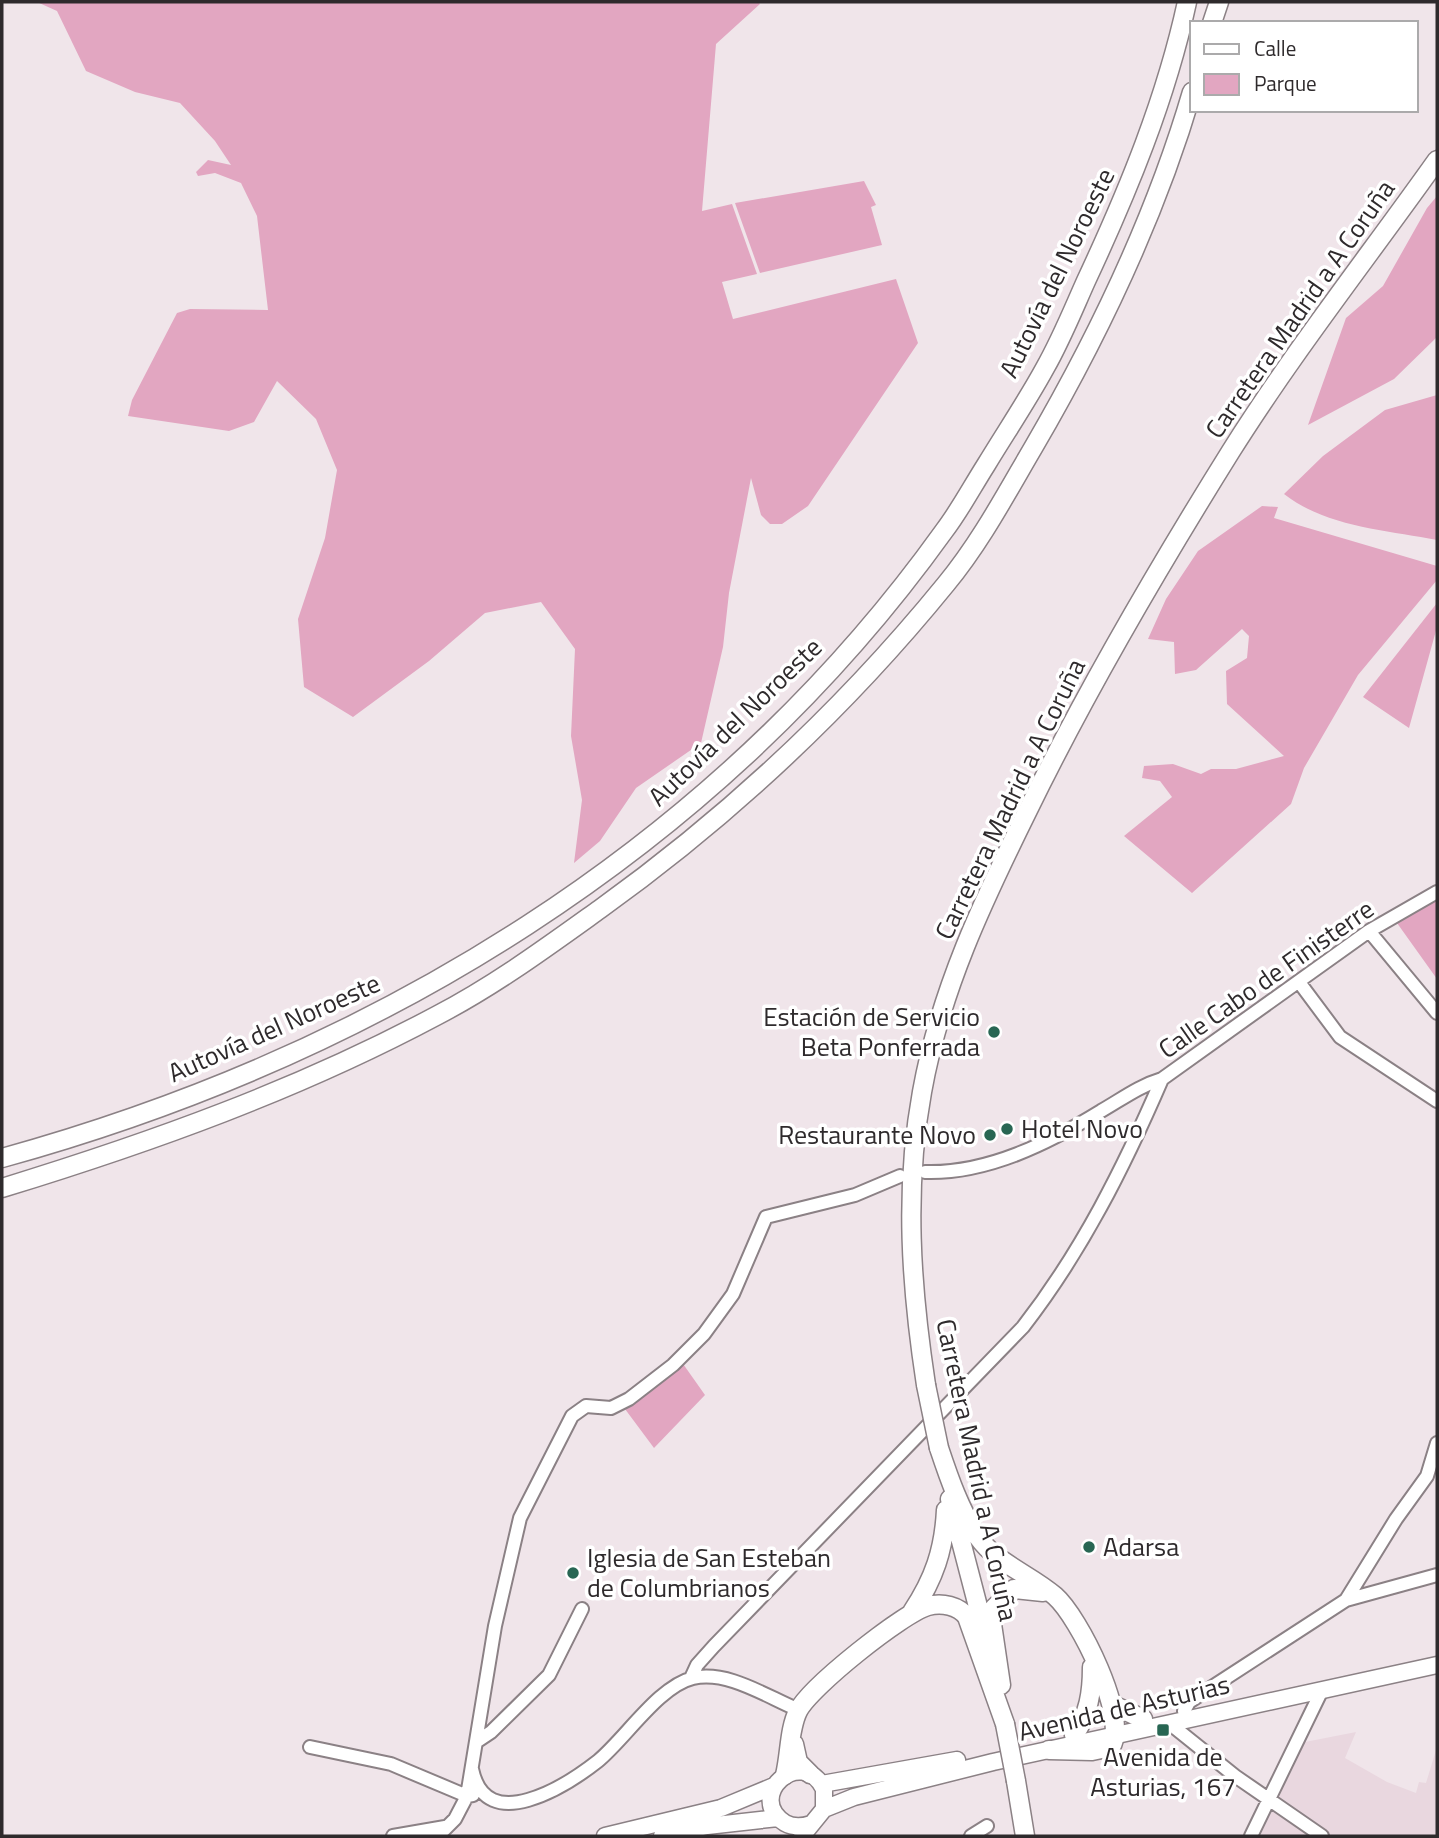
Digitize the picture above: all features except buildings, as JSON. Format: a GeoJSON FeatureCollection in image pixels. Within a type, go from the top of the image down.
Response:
{"type":"FeatureCollection","features":[{"type":"Feature","properties":{"kind":"highway","name":"Autovía del Noroeste"},"geometry":{"type":"LineString","coordinates":[[2,1155],[96,1131],[190,1098],[360,1023],[494,949],[573,897],[723,777],[784,718],[865,631],[946,530],[1048,365],[1132,184],[1187,2]]}},
{"type":"Feature","properties":{"kind":"highway"},"geometry":{"type":"LineString","coordinates":[[1213,21],[1219,2]]}},
{"type":"Feature","properties":{"kind":"highway","name":"Autovía del Noroeste"},"geometry":{"type":"LineString","coordinates":[[2,1188],[200,1124],[319,1074],[438,1016],[514,970],[667,861],[788,756],[948,582],[1002,501],[1073,381],[1136,250],[1178,140],[1190,99]]}},
{"type":"Feature","properties":{"kind":"highway","name":"Carretera Madrid a A Coruña"},"geometry":{"type":"LineString","coordinates":[[1025,1836],[1005,1724],[939,1448],[926,1385],[914,1303],[910,1200],[913,1154],[922,1090],[936,1026],[973,922],[1069,726],[1232,450],[1437,160]]}},
{"type":"Feature","properties":{"kind":"highway"},"geometry":{"type":"LineString","coordinates":[[939,1448],[951,1483],[979,1538],[1005,1562],[1054,1595],[1075,1619],[1092,1656],[1113,1721],[1113,1744],[1105,1750],[1049,1750]]}},
{"type":"Feature","properties":{"kind":"highway"},"geometry":{"type":"LineString","coordinates":[[912,1612],[937,1568],[945,1542],[947,1509],[939,1448]]}},
{"type":"Feature","properties":{"kind":"highway"},"geometry":{"type":"LineString","coordinates":[[1005,1724],[992,1624],[994,1608],[1014,1588],[1032,1588],[1054,1595]]}},
{"type":"Feature","properties":{"kind":"highway"},"geometry":{"type":"LineString","coordinates":[[780,1781],[799,1710],[832,1674],[912,1612],[930,1605],[945,1604],[962,1610],[973,1629],[1005,1724]]}},
{"type":"Feature","properties":{"kind":"highway"},"geometry":{"type":"LineString","coordinates":[[1074,1735],[1084,1718],[1091,1690],[1092,1656]]}},
{"type":"Feature","properties":{"kind":"highway"},"geometry":{"type":"LineString","coordinates":[[1084,1718],[1098,1714],[1113,1721],[1143,1719]]}},
{"type":"Feature","properties":{"kind":"highway"},"geometry":{"type":"LineString","coordinates":[[792,1737],[798,1762],[816,1779]]}},
{"type":"Feature","properties":{"kind":"main road","name":"Avenida de Asturias"},"geometry":{"type":"LineString","coordinates":[[1143,1719],[1437,1655]]}},
{"type":"Feature","properties":{"kind":"main road","name":"Avenida de Asturias"},"geometry":{"type":"LineString","coordinates":[[816,1779],[883,1775],[1074,1735],[1113,1721],[1169,1723],[1437,1665]]}},
{"type":"Feature","properties":{"kind":"main road","name":"Avenida de Asturias"},"geometry":{"type":"LineString","coordinates":[[824,1809],[854,1797],[1049,1750]]}},
{"type":"Feature","properties":{"kind":"main road"},"geometry":{"type":"LineString","coordinates":[[605,1836],[721,1808],[796,1772],[816,1779],[826,1797],[824,1809],[807,1830],[787,1826],[662,1836]]}},
{"type":"Feature","properties":{"kind":"main road"},"geometry":{"type":"LineString","coordinates":[[780,1781],[772,1807],[787,1826]]}},
{"type":"Feature","properties":{"kind":"street","name":"Calle Cabo de Finisterre"},"geometry":{"type":"LineString","coordinates":[[925,1172],[952,1170],[1013,1156],[1055,1138],[1142,1085],[1162,1079],[1368,931],[1437,892]]}},
{"type":"Feature","properties":{"kind":"street"},"geometry":{"type":"LineString","coordinates":[[1368,931],[1437,1013]]}},
{"type":"Feature","properties":{"kind":"street"},"geometry":{"type":"LineString","coordinates":[[1299,982],[1340,1038],[1437,1101]]}},
{"type":"Feature","properties":{"kind":"street"},"geometry":{"type":"LineString","coordinates":[[691,1678],[697,1665],[714,1646],[1023,1327],[1060,1279],[1087,1236],[1162,1079]]}},
{"type":"Feature","properties":{"kind":"street"},"geometry":{"type":"LineString","coordinates":[[393,1836],[441,1832],[455,1819],[467,1796],[495,1626],[520,1518],[572,1416],[586,1406],[611,1408],[643,1389],[704,1334],[733,1294],[766,1217],[855,1195],[900,1176]]}},
{"type":"Feature","properties":{"kind":"street"},"geometry":{"type":"LineString","coordinates":[[1346,1600],[1396,1519],[1427,1476],[1437,1443]]}},
{"type":"Feature","properties":{"kind":"street"},"geometry":{"type":"LineString","coordinates":[[1184,1711],[1189,1702],[1346,1600],[1367,1597],[1437,1575]]}},
{"type":"Feature","properties":{"kind":"street"},"geometry":{"type":"LineString","coordinates":[[477,1742],[491,1732],[549,1675],[582,1609]]}},
{"type":"Feature","properties":{"kind":"street"},"geometry":{"type":"LineString","coordinates":[[471,1761],[475,1780],[484,1793],[500,1803],[514,1804],[559,1786],[599,1760],[670,1690],[691,1678],[716,1677],[732,1681],[799,1710]]}},
{"type":"Feature","properties":{"kind":"street"},"geometry":{"type":"LineString","coordinates":[[1251,1836],[1321,1690]]}},
{"type":"Feature","properties":{"kind":"street"},"geometry":{"type":"LineString","coordinates":[[1169,1723],[1269,1801],[1322,1836]]}},
{"type":"Feature","properties":{"kind":"street"},"geometry":{"type":"LineString","coordinates":[[310,1748],[391,1764],[467,1796],[484,1793]]}},
{"type":"Feature","properties":{"kind":"street"},"geometry":{"type":"LineString","coordinates":[[971,1836],[987,1826]]}},
{"type":"Feature","properties":{"kind":"shaded area"},"geometry":{"type":"Polygon","coordinates":[[[1356,1732],[1345,1758],[1387,1782],[1416,1793],[1419,1782],[1426,1783],[1437,1747],[1437,1836],[1260,1836],[1305,1742],[1356,1732]]]}},
{"type":"Feature","properties":{"kind":"green space"},"geometry":{"type":"Polygon","coordinates":[[[37,2],[760,4],[716,44],[702,211],[732,204],[757,274],[722,282],[733,319],[896,279],[918,343],[808,506],[782,524],[770,524],[761,515],[751,478],[729,593],[723,647],[701,743],[636,788],[600,841],[574,863],[582,800],[571,736],[575,649],[541,602],[485,613],[429,661],[353,717],[304,687],[298,619],[325,538],[337,470],[316,419],[277,381],[254,422],[229,431],[128,416],[132,400],[177,313],[190,309],[268,310],[257,216],[241,183],[215,173],[198,176],[196,172],[208,160],[231,165],[215,141],[180,103],[135,92],[86,71],[57,11],[37,2]]]}},
{"type":"Feature","properties":{"kind":"green space"},"geometry":{"type":"Polygon","coordinates":[[[864,181],[876,205],[871,207],[882,245],[760,273],[735,203],[864,181]]]}},
{"type":"Feature","properties":{"kind":"green space"},"geometry":{"type":"Polygon","coordinates":[[[1437,196],[1437,337],[1394,379],[1308,425],[1346,318],[1383,286],[1427,208],[1437,196]]]}},
{"type":"Feature","properties":{"kind":"green space"},"geometry":{"type":"Polygon","coordinates":[[[1437,395],[1437,540],[1337,520],[1318,514],[1284,494],[1323,456],[1385,410],[1437,395]]]}},
{"type":"Feature","properties":{"kind":"green space"},"geometry":{"type":"Polygon","coordinates":[[[1262,506],[1278,507],[1274,518],[1437,566],[1437,580],[1358,675],[1304,768],[1291,804],[1192,893],[1124,836],[1172,797],[1160,781],[1142,778],[1144,766],[1173,764],[1201,774],[1211,769],[1236,769],[1284,756],[1227,704],[1226,671],[1247,658],[1249,636],[1242,629],[1196,670],[1175,674],[1174,642],[1148,639],[1166,599],[1198,551],[1262,506]]]}},
{"type":"Feature","properties":{"kind":"green space"},"geometry":{"type":"Polygon","coordinates":[[[1437,603],[1437,627],[1409,728],[1363,697],[1437,603]]]}},
{"type":"Feature","properties":{"kind":"green space"},"geometry":{"type":"Polygon","coordinates":[[[1437,897],[1437,979],[1397,923],[1437,897]]]}},
{"type":"Feature","properties":{"kind":"green space"},"geometry":{"type":"Polygon","coordinates":[[[681,1361],[705,1395],[654,1448],[625,1409],[681,1361]]]}},
{"type":"Feature","properties":{"kind":"place","name":"Estación de Servicio Beta Ponferrada"},"geometry":{"type":"Point","coordinates":[994,1032]}},
{"type":"Feature","properties":{"kind":"place","name":"Hotel Novo"},"geometry":{"type":"Point","coordinates":[1007,1129]}},
{"type":"Feature","properties":{"kind":"place","name":"Restaurante Novo"},"geometry":{"type":"Point","coordinates":[990,1135]}},
{"type":"Feature","properties":{"kind":"place","name":"Adarsa"},"geometry":{"type":"Point","coordinates":[1089,1547]}},
{"type":"Feature","properties":{"kind":"place","name":"Iglesia de San Esteban de Columbrianos"},"geometry":{"type":"Point","coordinates":[573,1573]}},
{"type":"Feature","properties":{"kind":"place","name":"Avenida de Asturias, 167"},"geometry":{"type":"Point","coordinates":[1163,1730]}}]}
